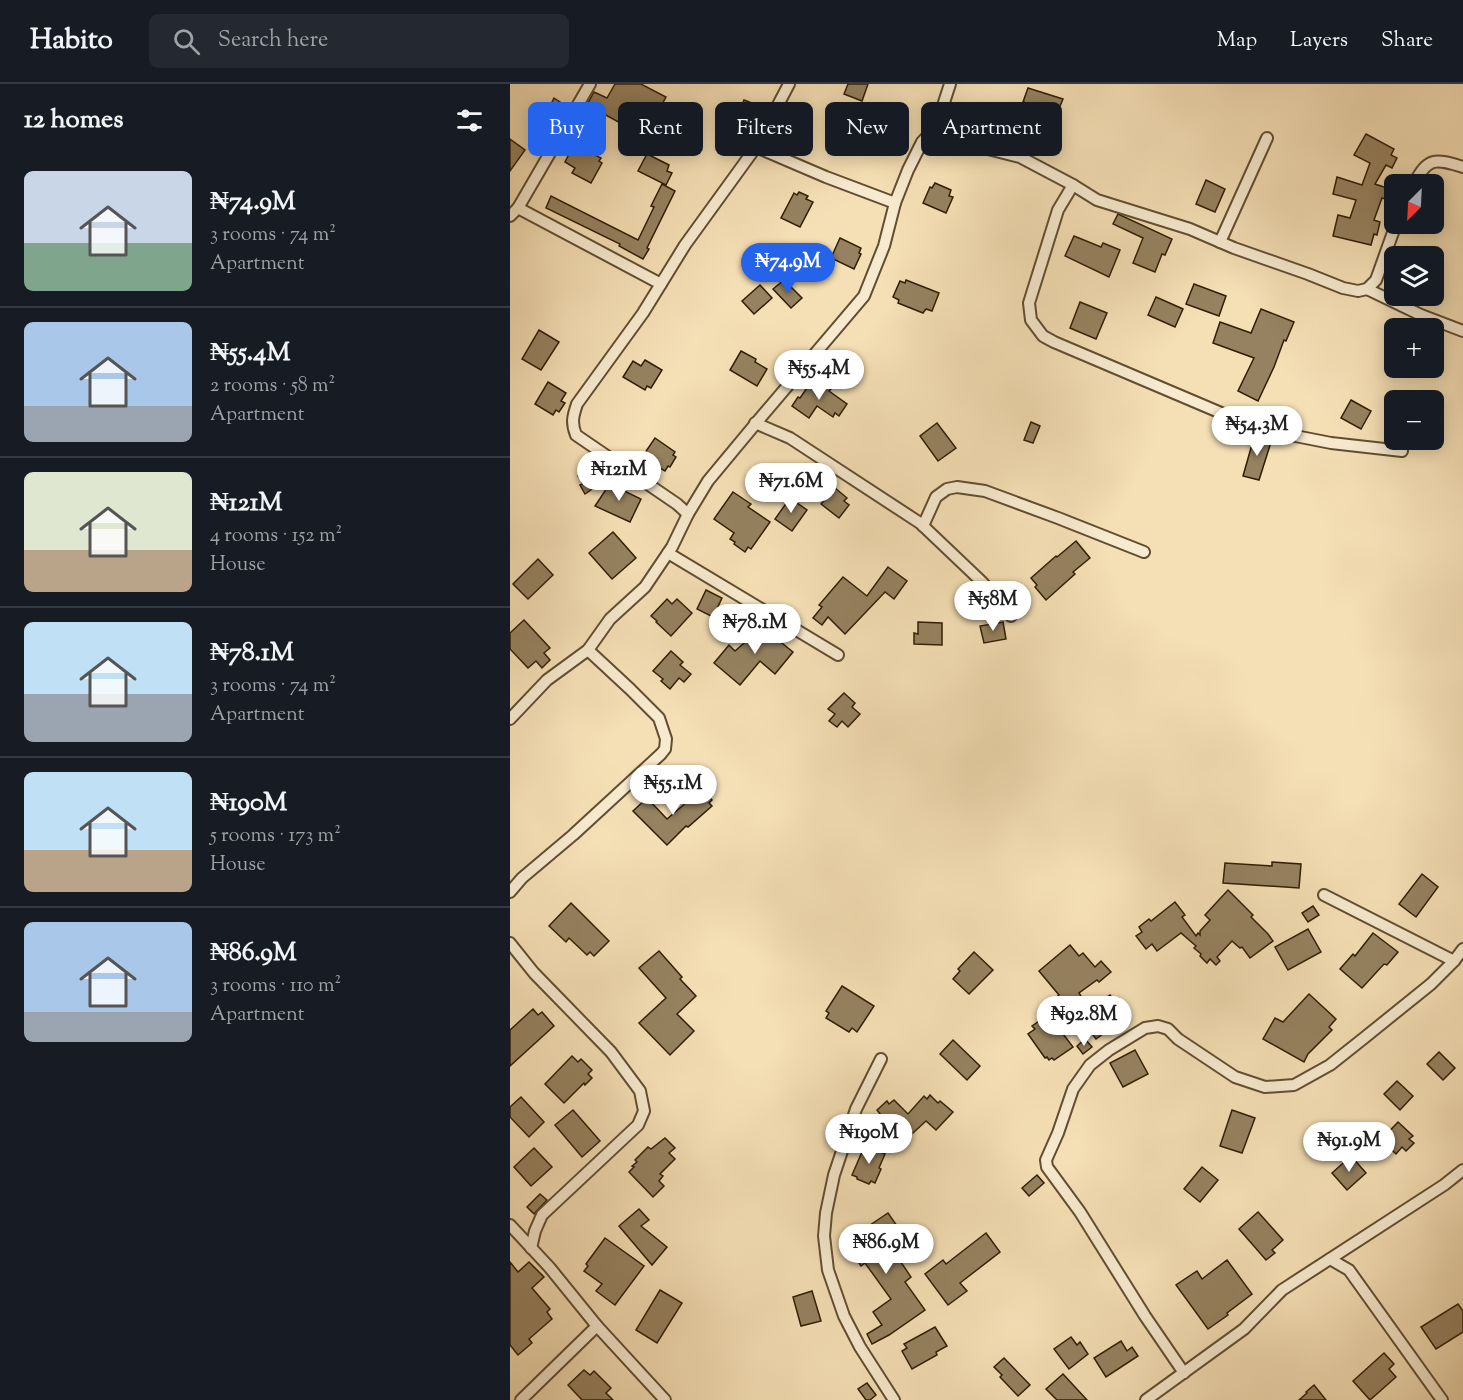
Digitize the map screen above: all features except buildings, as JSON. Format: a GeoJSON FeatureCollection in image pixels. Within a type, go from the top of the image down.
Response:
{"type":"FeatureCollection","features":[{"type":"Feature","properties":{"kind":"street"},"geometry":{"type":"LineString","coordinates":[[590,84],[514,212],[661,284]]}},
{"type":"Feature","properties":{"kind":"street"},"geometry":{"type":"LineString","coordinates":[[780,102],[789,84]]}},
{"type":"Feature","properties":{"kind":"street"},"geometry":{"type":"LineString","coordinates":[[944,102],[950,84]]}},
{"type":"Feature","properties":{"kind":"street"},"geometry":{"type":"LineString","coordinates":[[1220,242],[1267,138]]}},
{"type":"Feature","properties":{"kind":"street"},"geometry":{"type":"LineString","coordinates":[[510,719],[547,680],[588,650],[610,619],[645,587],[668,553],[708,482],[755,423],[864,296],[884,246],[895,202],[921,144]]}},
{"type":"Feature","properties":{"kind":"street"},"geometry":{"type":"LineString","coordinates":[[688,514],[677,504],[576,435],[572,422],[577,404],[643,313],[685,245],[749,156]]}},
{"type":"Feature","properties":{"kind":"street"},"geometry":{"type":"LineString","coordinates":[[777,156],[895,202]]}},
{"type":"Feature","properties":{"kind":"street"},"geometry":{"type":"LineString","coordinates":[[1016,156],[1097,200],[1190,229],[1343,288],[1367,290],[1463,331]]}},
{"type":"Feature","properties":{"kind":"street"},"geometry":{"type":"LineString","coordinates":[[1420,174],[1434,161],[1463,167]]}},
{"type":"Feature","properties":{"kind":"street"},"geometry":{"type":"LineString","coordinates":[[1073,185],[1058,210],[1029,303],[1031,320],[1043,336],[1240,421],[1275,432],[1331,443],[1402,451]]}},
{"type":"Feature","properties":{"kind":"street"},"geometry":{"type":"LineString","coordinates":[[1367,290],[1376,280],[1392,234]]}},
{"type":"Feature","properties":{"kind":"street"},"geometry":{"type":"LineString","coordinates":[[755,423],[790,438],[923,526],[982,582],[1011,616]]}},
{"type":"Feature","properties":{"kind":"street"},"geometry":{"type":"LineString","coordinates":[[923,526],[936,497],[947,489],[957,486],[985,491],[1144,552]]}},
{"type":"Feature","properties":{"kind":"street"},"geometry":{"type":"LineString","coordinates":[[668,553],[838,655]]}},
{"type":"Feature","properties":{"kind":"street"},"geometry":{"type":"LineString","coordinates":[[510,892],[522,878],[573,835],[665,749],[666,739],[659,718],[588,650]]}},
{"type":"Feature","properties":{"kind":"street"},"geometry":{"type":"LineString","coordinates":[[1324,895],[1454,961]]}},
{"type":"Feature","properties":{"kind":"street"},"geometry":{"type":"LineString","coordinates":[[510,943],[534,973],[611,1052],[640,1091],[644,1111],[638,1125],[542,1215],[531,1248]]}},
{"type":"Feature","properties":{"kind":"street"},"geometry":{"type":"LineString","coordinates":[[1184,1373],[1145,1316],[1080,1212],[1047,1167],[1046,1160],[1073,1089],[1090,1065],[1108,1050],[1145,1028],[1158,1026],[1168,1029],[1178,1039],[1235,1077],[1265,1087],[1294,1085],[1330,1065],[1431,984],[1463,949]]}},
{"type":"Feature","properties":{"kind":"street"},"geometry":{"type":"LineString","coordinates":[[881,1059],[856,1109],[834,1175],[824,1236],[828,1269],[844,1316],[860,1347],[894,1400]]}},
{"type":"Feature","properties":{"kind":"street"},"geometry":{"type":"LineString","coordinates":[[1146,1400],[1244,1329],[1282,1290],[1444,1185],[1463,1170]]}},
{"type":"Feature","properties":{"kind":"street"},"geometry":{"type":"LineString","coordinates":[[510,1225],[550,1268],[597,1326],[665,1400]]}},
{"type":"Feature","properties":{"kind":"street"},"geometry":{"type":"LineString","coordinates":[[1329,1259],[1348,1270],[1442,1400]]}},
{"type":"Feature","properties":{"kind":"street"},"geometry":{"type":"LineString","coordinates":[[521,1400],[597,1326]]}}]}
